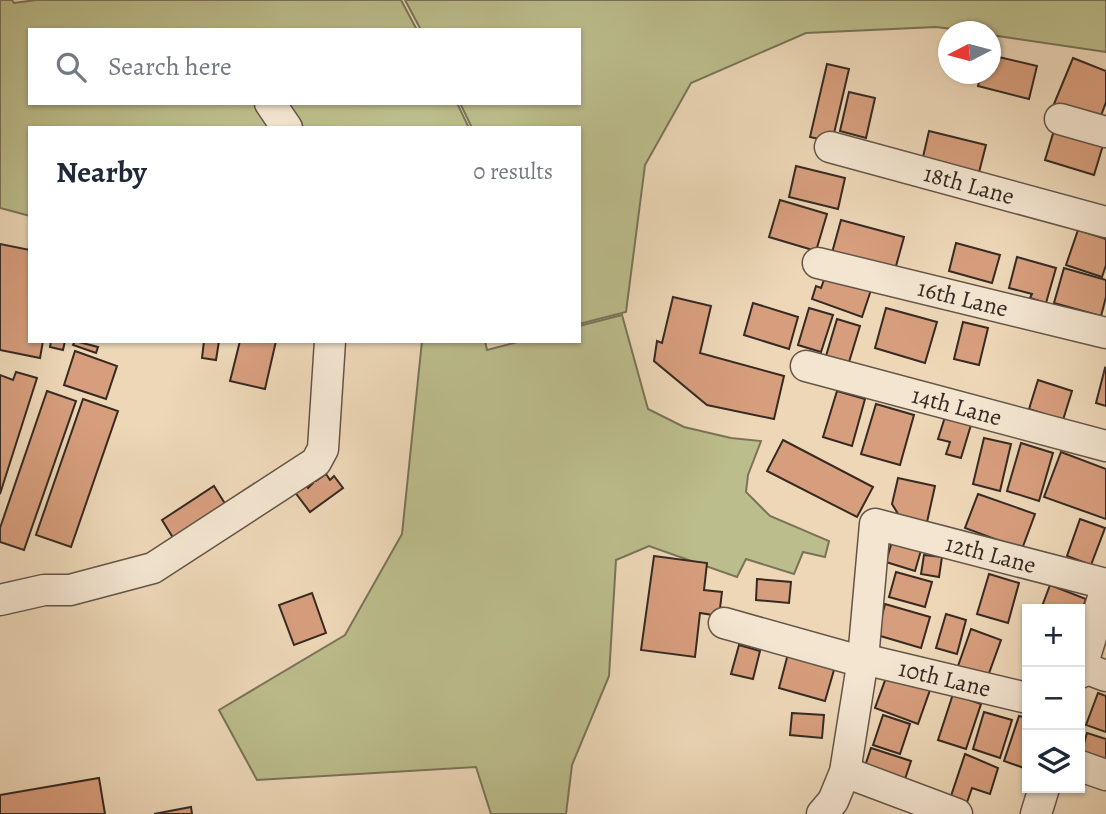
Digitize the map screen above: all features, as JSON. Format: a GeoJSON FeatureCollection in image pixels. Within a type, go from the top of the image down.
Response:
{"type":"FeatureCollection","features":[{"type":"Feature","properties":{"kind":"street"},"geometry":{"type":"LineString","coordinates":[[271,105],[286,126]]}},
{"type":"Feature","properties":{"kind":"street"},"geometry":{"type":"LineString","coordinates":[[1060,119],[1106,132]]}},
{"type":"Feature","properties":{"kind":"street","name":"18th Lane"},"geometry":{"type":"LineString","coordinates":[[830,147],[1106,222]]}},
{"type":"Feature","properties":{"kind":"street","name":"16th Lane"},"geometry":{"type":"LineString","coordinates":[[818,263],[1106,333]]}},
{"type":"Feature","properties":{"kind":"street"},"geometry":{"type":"LineString","coordinates":[[0,600],[44,590],[70,590],[153,568],[316,462],[323,449],[330,343]]}},
{"type":"Feature","properties":{"kind":"street","name":"14th Lane"},"geometry":{"type":"LineString","coordinates":[[806,366],[1106,446]]}},
{"type":"Feature","properties":{"kind":"street","name":"12th Lane"},"geometry":{"type":"LineString","coordinates":[[863,660],[875,524],[1106,586]]}},
{"type":"Feature","properties":{"kind":"street"},"geometry":{"type":"LineString","coordinates":[[1089,672],[1106,586]]}},
{"type":"Feature","properties":{"kind":"street","name":"10th Lane"},"geometry":{"type":"LineString","coordinates":[[724,623],[863,660],[1022,697]]}},
{"type":"Feature","properties":{"kind":"street"},"geometry":{"type":"LineString","coordinates":[[822,814],[832,801],[845,772],[863,660]]}},
{"type":"Feature","properties":{"kind":"street"},"geometry":{"type":"LineString","coordinates":[[1085,768],[1106,775]]}},
{"type":"Feature","properties":{"kind":"street"},"geometry":{"type":"LineString","coordinates":[[845,772],[957,814]]}},
{"type":"Feature","properties":{"kind":"street"},"geometry":{"type":"LineString","coordinates":[[1036,814],[1042,793]]}},
{"type":"Feature","properties":{"kind":"green space"},"geometry":{"type":"Polygon","coordinates":[[[0,0],[12,0],[14,3],[36,0],[401,0],[416,28],[28,28],[28,105],[458,105],[468,126],[28,126],[28,215],[0,208],[0,0]]]}},
{"type":"Feature","properties":{"kind":"green space"},"geometry":{"type":"Polygon","coordinates":[[[405,0],[1106,0],[1106,52],[1001,36],[1001,21],[938,21],[938,27],[806,33],[691,83],[645,165],[626,312],[581,323],[581,126],[471,126],[461,105],[581,105],[581,28],[420,28],[405,0]]]}},
{"type":"Feature","properties":{"kind":"green space"},"geometry":{"type":"Polygon","coordinates":[[[622,315],[648,409],[684,427],[731,438],[761,441],[748,475],[746,492],[770,516],[829,541],[825,557],[803,552],[794,574],[746,559],[737,577],[649,546],[616,560],[609,676],[572,765],[566,814],[491,814],[476,767],[257,780],[219,710],[345,635],[402,534],[422,343],[485,343],[487,350],[513,343],[581,343],[581,325],[622,315]]]}},
{"type":"Feature","properties":{"kind":"building"},"geometry":{"type":"Polygon","coordinates":[[[1001,58],[1037,66],[1029,99],[978,86],[1001,84],[1001,58]]]}},
{"type":"Feature","properties":{"kind":"building"},"geometry":{"type":"Polygon","coordinates":[[[1073,58],[1106,71],[1106,102],[1099,121],[1054,104],[1073,58]]]}},
{"type":"Feature","properties":{"kind":"building"},"geometry":{"type":"Polygon","coordinates":[[[827,64],[849,69],[832,142],[810,137],[827,64]]]}},
{"type":"Feature","properties":{"kind":"building"},"geometry":{"type":"Polygon","coordinates":[[[849,92],[875,98],[866,138],[840,131],[849,92]]]}},
{"type":"Feature","properties":{"kind":"building"},"geometry":{"type":"Polygon","coordinates":[[[1055,127],[1104,142],[1094,175],[1045,160],[1055,127]]]}},
{"type":"Feature","properties":{"kind":"building"},"geometry":{"type":"Polygon","coordinates":[[[929,131],[986,145],[976,184],[920,170],[929,131]]]}},
{"type":"Feature","properties":{"kind":"building"},"geometry":{"type":"Polygon","coordinates":[[[796,166],[845,178],[838,209],[789,197],[796,166]]]}},
{"type":"Feature","properties":{"kind":"building"},"geometry":{"type":"Polygon","coordinates":[[[780,200],[827,214],[816,251],[769,237],[780,200]]]}},
{"type":"Feature","properties":{"kind":"building"},"geometry":{"type":"Polygon","coordinates":[[[841,220],[904,237],[893,277],[830,260],[841,220]]]}},
{"type":"Feature","properties":{"kind":"building"},"geometry":{"type":"Polygon","coordinates":[[[1078,230],[1106,239],[1106,265],[1102,277],[1066,265],[1078,230]]]}},
{"type":"Feature","properties":{"kind":"building"},"geometry":{"type":"Polygon","coordinates":[[[956,243],[1000,255],[992,283],[949,271],[956,243]]]}},
{"type":"Feature","properties":{"kind":"building"},"geometry":{"type":"Polygon","coordinates":[[[0,244],[28,250],[28,343],[43,343],[40,358],[0,350],[0,244]]]}},
{"type":"Feature","properties":{"kind":"building"},"geometry":{"type":"Polygon","coordinates":[[[1017,257],[1056,268],[1046,303],[1030,298],[1032,294],[1009,288],[1017,257]]]}},
{"type":"Feature","properties":{"kind":"building"},"geometry":{"type":"Polygon","coordinates":[[[1064,268],[1106,280],[1106,297],[1101,316],[1054,303],[1064,268]]]}},
{"type":"Feature","properties":{"kind":"building"},"geometry":{"type":"Polygon","coordinates":[[[828,269],[873,284],[862,317],[812,299],[816,286],[821,288],[828,269]]]}},
{"type":"Feature","properties":{"kind":"building"},"geometry":{"type":"Polygon","coordinates":[[[673,297],[711,306],[700,353],[784,376],[774,419],[707,405],[654,361],[657,341],[662,343],[673,297]]]}},
{"type":"Feature","properties":{"kind":"building"},"geometry":{"type":"Polygon","coordinates":[[[753,303],[798,317],[789,349],[744,335],[753,303]]]}},
{"type":"Feature","properties":{"kind":"building"},"geometry":{"type":"Polygon","coordinates":[[[809,308],[833,315],[821,352],[798,345],[809,308]]]}},
{"type":"Feature","properties":{"kind":"building"},"geometry":{"type":"Polygon","coordinates":[[[886,308],[937,322],[925,363],[875,348],[886,308]]]}},
{"type":"Feature","properties":{"kind":"building"},"geometry":{"type":"Polygon","coordinates":[[[837,319],[860,326],[849,362],[826,356],[837,319]]]}},
{"type":"Feature","properties":{"kind":"building"},"geometry":{"type":"Polygon","coordinates":[[[963,322],[988,328],[979,365],[954,359],[963,322]]]}},
{"type":"Feature","properties":{"kind":"building"},"geometry":{"type":"Polygon","coordinates":[[[51,343],[65,343],[63,350],[50,347],[51,343]]]}},
{"type":"Feature","properties":{"kind":"building"},"geometry":{"type":"Polygon","coordinates":[[[83,343],[98,347],[96,353],[73,345],[83,343]]]}},
{"type":"Feature","properties":{"kind":"building"},"geometry":{"type":"Polygon","coordinates":[[[204,343],[219,343],[216,360],[202,358],[204,343]]]}},
{"type":"Feature","properties":{"kind":"building"},"geometry":{"type":"Polygon","coordinates":[[[240,343],[276,343],[265,389],[230,381],[240,343]]]}},
{"type":"Feature","properties":{"kind":"building"},"geometry":{"type":"Polygon","coordinates":[[[75,351],[117,366],[106,399],[64,385],[75,351]]]}},
{"type":"Feature","properties":{"kind":"building"},"geometry":{"type":"Polygon","coordinates":[[[1106,369],[1106,406],[1096,403],[1106,369]]]}},
{"type":"Feature","properties":{"kind":"building"},"geometry":{"type":"Polygon","coordinates":[[[16,372],[37,378],[0,494],[0,375],[13,380],[16,372]]]}},
{"type":"Feature","properties":{"kind":"building"},"geometry":{"type":"Polygon","coordinates":[[[1038,380],[1072,391],[1063,420],[1029,409],[1038,380]]]}},
{"type":"Feature","properties":{"kind":"building"},"geometry":{"type":"Polygon","coordinates":[[[47,391],[76,401],[24,550],[0,542],[0,528],[47,391]]]}},
{"type":"Feature","properties":{"kind":"building"},"geometry":{"type":"Polygon","coordinates":[[[837,391],[865,399],[852,446],[823,437],[837,391]]]}},
{"type":"Feature","properties":{"kind":"building"},"geometry":{"type":"Polygon","coordinates":[[[83,399],[118,411],[71,547],[36,535],[83,399]]]}},
{"type":"Feature","properties":{"kind":"building"},"geometry":{"type":"Polygon","coordinates":[[[876,404],[914,415],[900,465],[861,454],[876,404]]]}},
{"type":"Feature","properties":{"kind":"building"},"geometry":{"type":"Polygon","coordinates":[[[945,417],[971,425],[961,458],[946,454],[950,442],[938,439],[945,417]]]}},
{"type":"Feature","properties":{"kind":"building"},"geometry":{"type":"Polygon","coordinates":[[[984,438],[1011,444],[1000,491],[973,484],[984,438]]]}},
{"type":"Feature","properties":{"kind":"building"},"geometry":{"type":"Polygon","coordinates":[[[783,440],[873,487],[857,517],[767,471],[783,440]]]}},
{"type":"Feature","properties":{"kind":"building"},"geometry":{"type":"Polygon","coordinates":[[[1021,443],[1053,453],[1039,501],[1007,491],[1021,443]]]}},
{"type":"Feature","properties":{"kind":"building"},"geometry":{"type":"Polygon","coordinates":[[[1061,452],[1106,469],[1106,519],[1044,497],[1061,452]]]}},
{"type":"Feature","properties":{"kind":"building"},"geometry":{"type":"Polygon","coordinates":[[[326,474],[330,480],[334,476],[343,488],[310,512],[294,491],[304,483],[308,488],[313,483],[313,478],[316,481],[326,474]]]}},
{"type":"Feature","properties":{"kind":"building"},"geometry":{"type":"Polygon","coordinates":[[[898,478],[935,486],[925,531],[906,527],[892,504],[898,478]]]}},
{"type":"Feature","properties":{"kind":"building"},"geometry":{"type":"Polygon","coordinates":[[[214,486],[229,510],[177,544],[162,520],[214,486]]]}},
{"type":"Feature","properties":{"kind":"building"},"geometry":{"type":"Polygon","coordinates":[[[978,494],[1035,514],[1022,549],[965,528],[978,494]]]}},
{"type":"Feature","properties":{"kind":"building"},"geometry":{"type":"Polygon","coordinates":[[[1080,519],[1105,528],[1091,565],[1067,556],[1080,519]]]}},
{"type":"Feature","properties":{"kind":"building"},"geometry":{"type":"Polygon","coordinates":[[[893,538],[922,547],[915,571],[886,562],[893,538]]]}},
{"type":"Feature","properties":{"kind":"building"},"geometry":{"type":"Polygon","coordinates":[[[924,555],[942,557],[939,577],[921,574],[924,555]]]}},
{"type":"Feature","properties":{"kind":"building"},"geometry":{"type":"Polygon","coordinates":[[[654,556],[707,563],[704,590],[722,592],[719,616],[700,613],[695,657],[641,650],[654,556]]]}},
{"type":"Feature","properties":{"kind":"building"},"geometry":{"type":"Polygon","coordinates":[[[896,572],[932,582],[925,607],[889,597],[896,572]]]}},
{"type":"Feature","properties":{"kind":"building"},"geometry":{"type":"Polygon","coordinates":[[[989,574],[1019,583],[1008,623],[977,614],[989,574]]]}},
{"type":"Feature","properties":{"kind":"building"},"geometry":{"type":"Polygon","coordinates":[[[757,579],[791,582],[789,603],[756,600],[757,579]]]}},
{"type":"Feature","properties":{"kind":"building"},"geometry":{"type":"Polygon","coordinates":[[[1050,585],[1086,599],[1084,604],[1043,604],[1050,585]]]}},
{"type":"Feature","properties":{"kind":"building"},"geometry":{"type":"Polygon","coordinates":[[[312,593],[326,633],[294,645],[279,605],[312,593]]]}},
{"type":"Feature","properties":{"kind":"building"},"geometry":{"type":"Polygon","coordinates":[[[885,604],[930,617],[921,648],[877,635],[885,604]]]}},
{"type":"Feature","properties":{"kind":"building"},"geometry":{"type":"Polygon","coordinates":[[[946,614],[966,620],[957,654],[936,648],[946,614]]]}},
{"type":"Feature","properties":{"kind":"building"},"geometry":{"type":"Polygon","coordinates":[[[971,629],[1001,640],[988,676],[958,666],[971,629]]]}},
{"type":"Feature","properties":{"kind":"building"},"geometry":{"type":"Polygon","coordinates":[[[739,645],[760,651],[753,679],[731,674],[739,645]]]}},
{"type":"Feature","properties":{"kind":"building"},"geometry":{"type":"Polygon","coordinates":[[[789,650],[836,663],[825,701],[779,688],[789,650]]]}},
{"type":"Feature","properties":{"kind":"building"},"geometry":{"type":"Polygon","coordinates":[[[887,675],[930,690],[918,724],[875,708],[887,675]]]}},
{"type":"Feature","properties":{"kind":"building"},"geometry":{"type":"Polygon","coordinates":[[[1098,693],[1106,696],[1106,732],[1086,725],[1098,693]]]}},
{"type":"Feature","properties":{"kind":"building"},"geometry":{"type":"Polygon","coordinates":[[[953,694],[981,704],[966,749],[938,740],[953,694]]]}},
{"type":"Feature","properties":{"kind":"building"},"geometry":{"type":"Polygon","coordinates":[[[984,712],[1012,720],[1000,758],[973,749],[984,712]]]}},
{"type":"Feature","properties":{"kind":"building"},"geometry":{"type":"Polygon","coordinates":[[[792,713],[824,715],[822,738],[790,735],[792,713]]]}},
{"type":"Feature","properties":{"kind":"building"},"geometry":{"type":"Polygon","coordinates":[[[883,715],[910,724],[900,754],[873,745],[883,715]]]}},
{"type":"Feature","properties":{"kind":"building"},"geometry":{"type":"Polygon","coordinates":[[[1019,716],[1022,717],[1022,767],[1004,761],[1019,716]]]}},
{"type":"Feature","properties":{"kind":"building"},"geometry":{"type":"Polygon","coordinates":[[[1087,733],[1106,739],[1106,763],[1085,758],[1087,733]]]}},
{"type":"Feature","properties":{"kind":"building"},"geometry":{"type":"Polygon","coordinates":[[[871,748],[911,761],[902,788],[862,775],[871,748]]]}},
{"type":"Feature","properties":{"kind":"building"},"geometry":{"type":"Polygon","coordinates":[[[965,754],[998,768],[990,794],[972,788],[964,811],[948,805],[965,754]]]}},
{"type":"Feature","properties":{"kind":"building"},"geometry":{"type":"Polygon","coordinates":[[[99,778],[105,814],[0,814],[0,795],[99,778]]]}},
{"type":"Feature","properties":{"kind":"building"},"geometry":{"type":"Polygon","coordinates":[[[191,807],[192,814],[154,814],[191,807]]]}}]}
